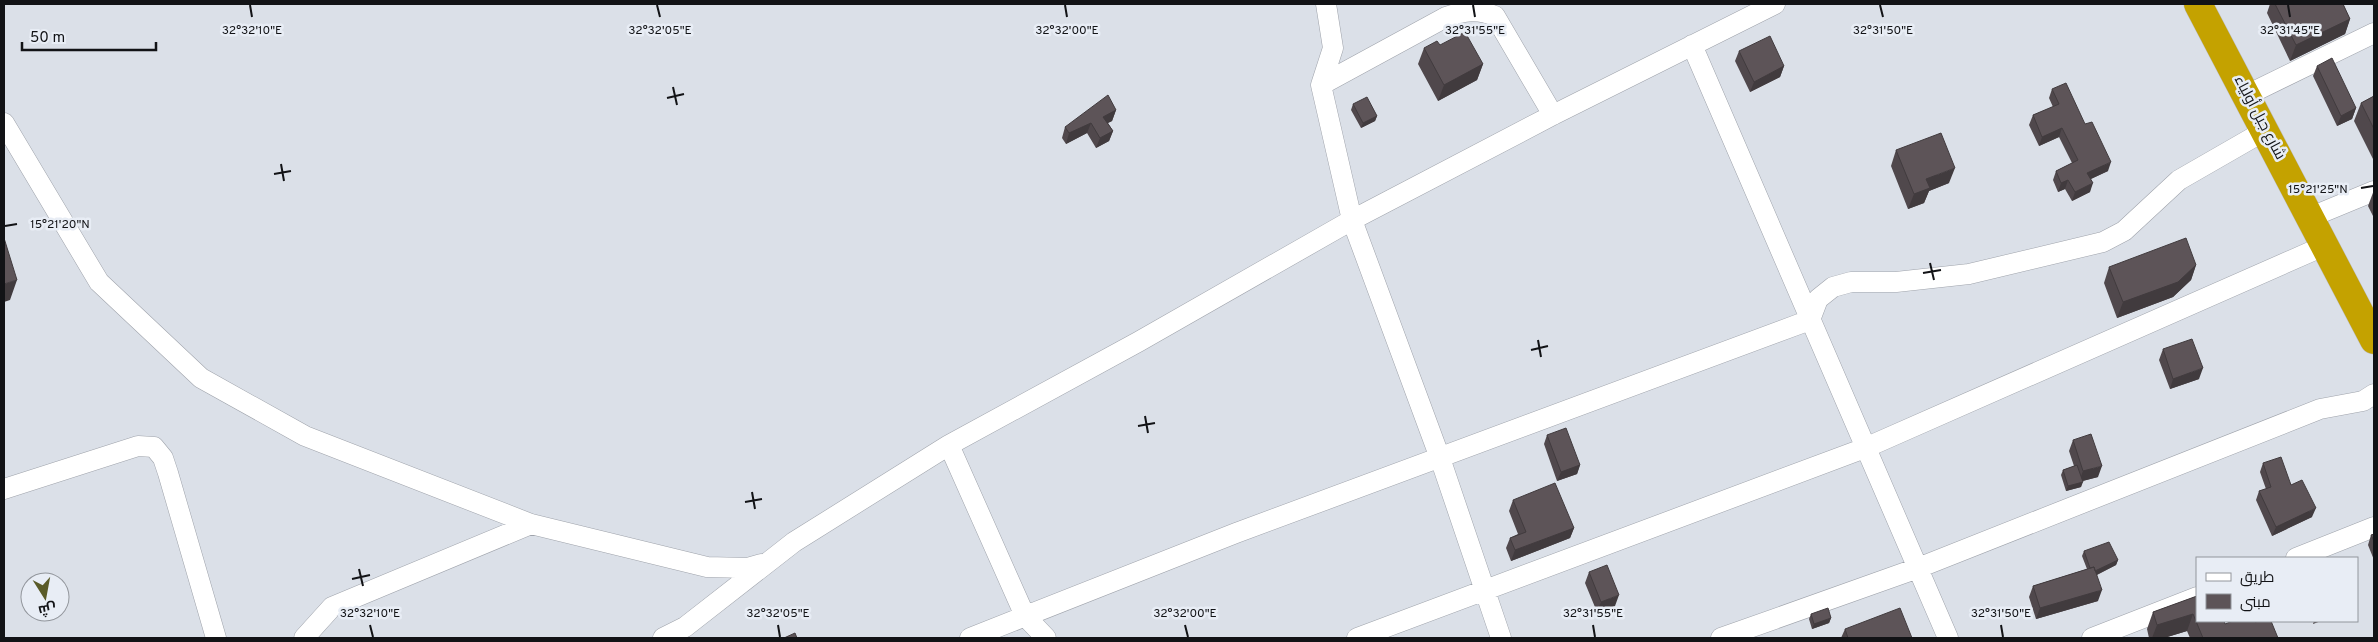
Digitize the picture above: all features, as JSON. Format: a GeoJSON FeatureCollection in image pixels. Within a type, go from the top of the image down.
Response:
{"type":"FeatureCollection","features":[{"type":"Feature","properties":{"kind":"highway","name":"شارع جبل أولياء"},"geometry":{"type":"LineString","coordinates":[[2198,4],[2266,130],[2374,340]]}},
{"type":"Feature","properties":{"kind":"street"},"geometry":{"type":"LineString","coordinates":[[1326,4],[1333,48],[1321,85],[1352,220],[1440,458],[1501,638]]}},
{"type":"Feature","properties":{"kind":"street"},"geometry":{"type":"LineString","coordinates":[[664,638],[685,628],[766,563],[824,523],[949,445],[1138,342],[1352,220],[1553,115],[1774,4]]}},
{"type":"Feature","properties":{"kind":"street"},"geometry":{"type":"LineString","coordinates":[[1321,85],[1446,17],[1464,11],[1481,10],[1495,16],[1553,115]]}},
{"type":"Feature","properties":{"kind":"street"},"geometry":{"type":"LineString","coordinates":[[2247,95],[2374,33]]}},
{"type":"Feature","properties":{"kind":"street"},"geometry":{"type":"LineString","coordinates":[[1692,45],[1948,638]]}},
{"type":"Feature","properties":{"kind":"street"},"geometry":{"type":"LineString","coordinates":[[4,123],[99,282],[201,378],[305,436],[531,524],[707,567],[747,568],[766,563]]}},
{"type":"Feature","properties":{"kind":"street"},"geometry":{"type":"LineString","coordinates":[[970,638],[1236,533],[1810,320],[1818,299],[1832,287],[1852,282],[1896,282],[1969,274],[2103,242],[2124,231],[2179,180],[2266,130]]}},
{"type":"Feature","properties":{"kind":"street"},"geometry":{"type":"LineString","coordinates":[[2311,217],[2374,191]]}},
{"type":"Feature","properties":{"kind":"street"},"geometry":{"type":"LineString","coordinates":[[1357,638],[1485,592],[1865,448],[2326,245]]}},
{"type":"Feature","properties":{"kind":"street"},"geometry":{"type":"LineString","coordinates":[[1721,638],[1918,568],[2320,409],[2363,401],[2374,394]]}},
{"type":"Feature","properties":{"kind":"street"},"geometry":{"type":"LineString","coordinates":[[949,445],[1025,616],[1046,638]]}},
{"type":"Feature","properties":{"kind":"street"},"geometry":{"type":"LineString","coordinates":[[4,489],[138,446],[154,447],[163,458],[168,473],[216,638]]}},
{"type":"Feature","properties":{"kind":"street"},"geometry":{"type":"LineString","coordinates":[[304,638],[332,607],[531,524]]}},
{"type":"Feature","properties":{"kind":"street"},"geometry":{"type":"LineString","coordinates":[[2299,557],[2374,527]]}},
{"type":"Feature","properties":{"kind":"street"},"geometry":{"type":"LineString","coordinates":[[2092,638],[2196,597]]}},
{"type":"Feature","properties":{"kind":"building"},"geometry":{"type":"Polygon","coordinates":[[[2275,4],[2343,4],[2350,19],[2296,45],[2275,4]]]}},
{"type":"Feature","properties":{"kind":"building"},"geometry":{"type":"Polygon","coordinates":[[[1465,32],[1483,64],[1444,85],[1424,48],[1437,41],[1440,45],[1465,32]]]}},
{"type":"Feature","properties":{"kind":"building"},"geometry":{"type":"Polygon","coordinates":[[[1770,36],[1784,66],[1754,82],[1739,51],[1770,36]]]}},
{"type":"Feature","properties":{"kind":"building"},"geometry":{"type":"Polygon","coordinates":[[[2332,58],[2356,108],[2341,116],[2317,66],[2332,58]]]}},
{"type":"Feature","properties":{"kind":"building"},"geometry":{"type":"Polygon","coordinates":[[[2066,83],[2085,124],[2092,122],[2111,162],[2087,173],[2093,183],[2075,192],[2068,180],[2061,183],[2056,171],[2078,160],[2062,128],[2042,137],[2033,115],[2059,104],[2052,89],[2066,83]]]}},
{"type":"Feature","properties":{"kind":"building"},"geometry":{"type":"Polygon","coordinates":[[[1108,95],[1116,110],[1103,117],[1113,131],[1100,138],[1091,123],[1069,133],[1065,127],[1108,95]]]}},
{"type":"Feature","properties":{"kind":"building"},"geometry":{"type":"Polygon","coordinates":[[[2374,96],[2374,129],[2361,103],[2374,96]]]}},
{"type":"Feature","properties":{"kind":"building"},"geometry":{"type":"Polygon","coordinates":[[[1367,97],[1377,116],[1363,123],[1353,104],[1367,97]]]}},
{"type":"Feature","properties":{"kind":"building"},"geometry":{"type":"Polygon","coordinates":[[[1941,133],[1955,168],[1926,179],[1930,188],[1914,194],[1896,150],[1941,133]]]}},
{"type":"Feature","properties":{"kind":"building"},"geometry":{"type":"Polygon","coordinates":[[[4,238],[17,280],[4,284],[4,238]]]}},
{"type":"Feature","properties":{"kind":"building"},"geometry":{"type":"Polygon","coordinates":[[[2186,238],[2196,265],[2178,282],[2123,302],[2109,267],[2186,238]]]}},
{"type":"Feature","properties":{"kind":"building"},"geometry":{"type":"Polygon","coordinates":[[[2192,339],[2203,368],[2173,379],[2163,349],[2192,339]]]}},
{"type":"Feature","properties":{"kind":"building"},"geometry":{"type":"Polygon","coordinates":[[[1566,428],[1580,465],[1561,472],[1547,435],[1566,428]]]}},
{"type":"Feature","properties":{"kind":"building"},"geometry":{"type":"Polygon","coordinates":[[[2091,434],[2102,466],[2083,471],[2073,440],[2091,434]]]}},
{"type":"Feature","properties":{"kind":"building"},"geometry":{"type":"Polygon","coordinates":[[[2281,457],[2291,485],[2302,480],[2316,508],[2276,527],[2259,491],[2271,487],[2263,463],[2281,457]]]}},
{"type":"Feature","properties":{"kind":"building"},"geometry":{"type":"Polygon","coordinates":[[[2077,465],[2083,482],[2068,486],[2063,470],[2077,465]]]}},
{"type":"Feature","properties":{"kind":"building"},"geometry":{"type":"Polygon","coordinates":[[[1555,483],[1574,528],[1515,550],[1510,538],[1526,532],[1513,500],[1555,483]]]}},
{"type":"Feature","properties":{"kind":"building"},"geometry":{"type":"Polygon","coordinates":[[[2109,542],[2118,560],[2095,571],[2094,567],[2090,568],[2084,551],[2109,542]]]}},
{"type":"Feature","properties":{"kind":"building"},"geometry":{"type":"Polygon","coordinates":[[[1607,565],[1619,595],[1601,602],[1589,572],[1607,565]]]}},
{"type":"Feature","properties":{"kind":"building"},"geometry":{"type":"Polygon","coordinates":[[[2094,567],[2102,590],[2040,608],[2033,586],[2094,567]]]}},
{"type":"Feature","properties":{"kind":"building"},"geometry":{"type":"Polygon","coordinates":[[[2196,596],[2196,621],[2193,614],[2157,625],[2153,612],[2196,596]]]}},
{"type":"Feature","properties":{"kind":"building"},"geometry":{"type":"Polygon","coordinates":[[[1828,608],[1831,618],[1814,624],[1811,614],[1828,608]]]}},
{"type":"Feature","properties":{"kind":"building"},"geometry":{"type":"Polygon","coordinates":[[[1900,608],[1912,638],[1848,638],[1845,629],[1900,608]]]}},
{"type":"Feature","properties":{"kind":"building"},"geometry":{"type":"Polygon","coordinates":[[[2196,622],[2224,622],[2225,624],[2230,622],[2271,622],[2278,638],[2203,638],[2196,622]]]}},
{"type":"Feature","properties":{"kind":"building"},"geometry":{"type":"Polygon","coordinates":[[[795,633],[797,638],[784,638],[795,633]]]}}]}
